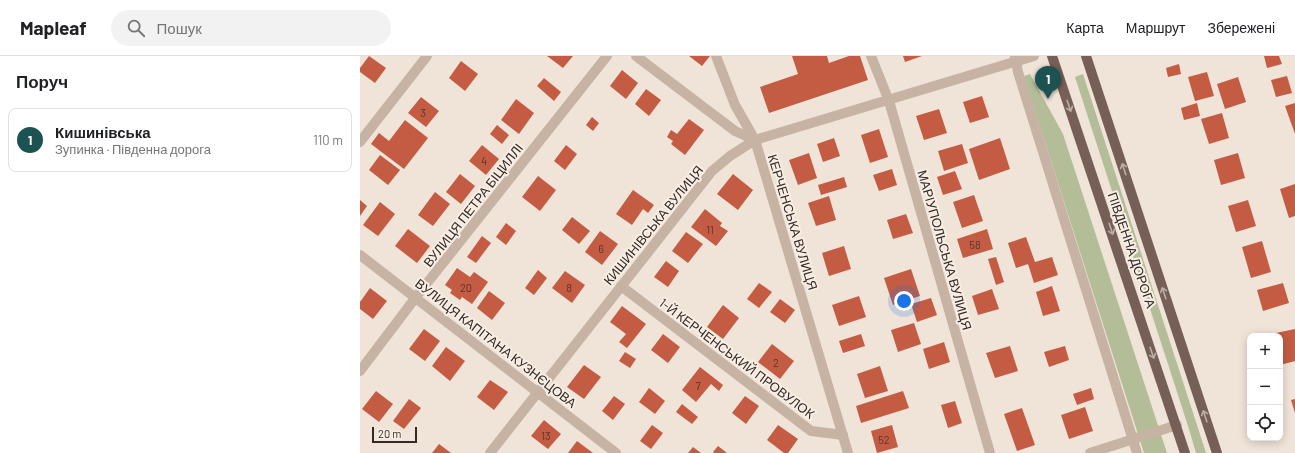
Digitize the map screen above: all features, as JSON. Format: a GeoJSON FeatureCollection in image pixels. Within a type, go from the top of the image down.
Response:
{"type":"FeatureCollection","features":[{"type":"Feature","properties":{"kind":"main road","name":"ПІВДЕННА ДОРОГА"},"geometry":{"type":"LineString","coordinates":[[1052,56],[1177,425],[1185,453]]}},
{"type":"Feature","properties":{"kind":"main road","name":"ПІВДЕННА ДОРОГА"},"geometry":{"type":"LineString","coordinates":[[1086,56],[1217,453]]}},
{"type":"Feature","properties":{"kind":"street"},"geometry":{"type":"LineString","coordinates":[[360,142],[427,56]]}},
{"type":"Feature","properties":{"kind":"street","name":"ВУЛИЦЯ ПЕТРА БІЦИЛЛІ"},"geometry":{"type":"LineString","coordinates":[[360,371],[416,297],[607,56]]}},
{"type":"Feature","properties":{"kind":"street","name":"КЕРЧЕНСЬКА ВУЛИЦЯ"},"geometry":{"type":"LineString","coordinates":[[636,56],[735,131],[755,140],[848,453]]}},
{"type":"Feature","properties":{"kind":"street"},"geometry":{"type":"LineString","coordinates":[[716,56],[734,105],[755,140]]}},
{"type":"Feature","properties":{"kind":"street","name":"МАРІУПОЛЬСЬКА ВУЛИЦЯ"},"geometry":{"type":"LineString","coordinates":[[871,56],[889,101],[990,453]]}},
{"type":"Feature","properties":{"kind":"street","name":"КИШИНІВСЬКА ВУЛИЦЯ"},"geometry":{"type":"LineString","coordinates":[[490,453],[712,171],[730,156],[755,140],[889,101],[1016,59],[1034,56]]}},
{"type":"Feature","properties":{"kind":"street"},"geometry":{"type":"LineString","coordinates":[[1016,59],[1022,86],[1137,453]]}},
{"type":"Feature","properties":{"kind":"street","name":"ВУЛИЦЯ КАПІТАНА КУЗНЄЦОВА"},"geometry":{"type":"LineString","coordinates":[[360,254],[616,453]]}},
{"type":"Feature","properties":{"kind":"street","name":"1-Й КЕРЧЕНСЬКИЙ ПРОВУЛОК"},"geometry":{"type":"LineString","coordinates":[[621,286],[811,431],[843,435]]}},
{"type":"Feature","properties":{"kind":"street"},"geometry":{"type":"LineString","coordinates":[[1090,453],[1132,438],[1177,425]]}},
{"type":"Feature","properties":{"kind":"green space"},"geometry":{"type":"Polygon","coordinates":[[[1030,74],[1063,134],[1167,453],[1144,453],[1024,76],[1030,74]]]}},
{"type":"Feature","properties":{"kind":"green space"},"geometry":{"type":"Polygon","coordinates":[[[1083,74],[1206,453],[1196,453],[1075,77],[1083,74]]]}},
{"type":"Feature","properties":{"kind":"building"},"geometry":{"type":"Polygon","coordinates":[[[369,56],[386,68],[375,83],[360,72],[360,68],[369,56]]]}},
{"type":"Feature","properties":{"kind":"building"},"geometry":{"type":"Polygon","coordinates":[[[547,56],[573,56],[563,68],[547,56]]]}},
{"type":"Feature","properties":{"kind":"building"},"geometry":{"type":"Polygon","coordinates":[[[689,56],[710,56],[702,66],[689,56]]]}},
{"type":"Feature","properties":{"kind":"building"},"geometry":{"type":"Polygon","coordinates":[[[792,56],[827,56],[829,63],[849,56],[860,56],[868,80],[769,113],[760,87],[798,74],[792,56]]]}},
{"type":"Feature","properties":{"kind":"building"},"geometry":{"type":"Polygon","coordinates":[[[903,56],[922,56],[905,62],[903,56]]]}},
{"type":"Feature","properties":{"kind":"building"},"geometry":{"type":"Polygon","coordinates":[[[1264,56],[1279,56],[1282,64],[1267,68],[1264,56]]]}},
{"type":"Feature","properties":{"kind":"building"},"geometry":{"type":"Polygon","coordinates":[[[461,61],[478,74],[465,91],[449,78],[461,61]]]}},
{"type":"Feature","properties":{"kind":"building"},"geometry":{"type":"Polygon","coordinates":[[[1179,64],[1181,74],[1168,77],[1166,68],[1179,64]]]}},
{"type":"Feature","properties":{"kind":"building"},"geometry":{"type":"Polygon","coordinates":[[[622,70],[638,83],[626,99],[610,86],[622,70]]]}},
{"type":"Feature","properties":{"kind":"building"},"geometry":{"type":"Polygon","coordinates":[[[1207,72],[1214,96],[1195,101],[1188,77],[1207,72]]]}},
{"type":"Feature","properties":{"kind":"building"},"geometry":{"type":"Polygon","coordinates":[[[1287,76],[1292,93],[1276,97],[1271,80],[1287,76]]]}},
{"type":"Feature","properties":{"kind":"building"},"geometry":{"type":"Polygon","coordinates":[[[1238,77],[1246,102],[1225,109],[1217,84],[1238,77]]]}},
{"type":"Feature","properties":{"kind":"building"},"geometry":{"type":"Polygon","coordinates":[[[544,78],[561,92],[554,101],[537,86],[544,78]]]}},
{"type":"Feature","properties":{"kind":"building"},"geometry":{"type":"Polygon","coordinates":[[[646,89],[661,100],[649,116],[635,104],[646,89]]]}},
{"type":"Feature","properties":{"kind":"building"},"geometry":{"type":"Polygon","coordinates":[[[982,96],[989,117],[970,123],[963,102],[982,96]]]}},
{"type":"Feature","properties":{"kind":"building"},"geometry":{"type":"Polygon","coordinates":[[[421,97],[439,111],[426,127],[408,113],[421,97]]]}},
{"type":"Feature","properties":{"kind":"building"},"geometry":{"type":"Polygon","coordinates":[[[516,99],[534,113],[519,134],[501,120],[516,99]]]}},
{"type":"Feature","properties":{"kind":"building"},"geometry":{"type":"Polygon","coordinates":[[[1197,103],[1200,116],[1184,120],[1181,108],[1197,103]]]}},
{"type":"Feature","properties":{"kind":"building"},"geometry":{"type":"Polygon","coordinates":[[[1295,103],[1295,134],[1285,106],[1295,103]]]}},
{"type":"Feature","properties":{"kind":"building"},"geometry":{"type":"Polygon","coordinates":[[[939,109],[947,133],[924,140],[916,116],[939,109]]]}},
{"type":"Feature","properties":{"kind":"building"},"geometry":{"type":"Polygon","coordinates":[[[1222,113],[1229,138],[1209,144],[1201,119],[1222,113]]]}},
{"type":"Feature","properties":{"kind":"building"},"geometry":{"type":"Polygon","coordinates":[[[592,117],[599,123],[593,131],[586,125],[592,117]]]}},
{"type":"Feature","properties":{"kind":"building"},"geometry":{"type":"Polygon","coordinates":[[[689,119],[704,130],[685,155],[671,144],[673,141],[667,137],[671,130],[677,134],[689,119]]]}},
{"type":"Feature","properties":{"kind":"building"},"geometry":{"type":"Polygon","coordinates":[[[405,120],[428,138],[404,169],[371,144],[379,133],[389,141],[405,120]]]}},
{"type":"Feature","properties":{"kind":"building"},"geometry":{"type":"Polygon","coordinates":[[[497,125],[509,135],[502,144],[490,134],[497,125]]]}},
{"type":"Feature","properties":{"kind":"building"},"geometry":{"type":"Polygon","coordinates":[[[879,129],[888,157],[870,163],[861,135],[879,129]]]}},
{"type":"Feature","properties":{"kind":"building"},"geometry":{"type":"Polygon","coordinates":[[[834,138],[840,156],[823,162],[817,144],[834,138]]]}},
{"type":"Feature","properties":{"kind":"building"},"geometry":{"type":"Polygon","coordinates":[[[1000,138],[1010,169],[979,180],[969,149],[1000,138]]]}},
{"type":"Feature","properties":{"kind":"building"},"geometry":{"type":"Polygon","coordinates":[[[962,144],[968,163],[944,171],[938,151],[962,144]]]}},
{"type":"Feature","properties":{"kind":"building"},"geometry":{"type":"Polygon","coordinates":[[[482,145],[499,159],[486,175],[469,161],[482,145]]]}},
{"type":"Feature","properties":{"kind":"building"},"geometry":{"type":"Polygon","coordinates":[[[566,145],[577,154],[565,170],[554,161],[566,145]]]}},
{"type":"Feature","properties":{"kind":"building"},"geometry":{"type":"Polygon","coordinates":[[[809,153],[817,178],[798,185],[789,160],[809,153]]]}},
{"type":"Feature","properties":{"kind":"building"},"geometry":{"type":"Polygon","coordinates":[[[1238,153],[1245,178],[1221,185],[1214,160],[1238,153]]]}},
{"type":"Feature","properties":{"kind":"building"},"geometry":{"type":"Polygon","coordinates":[[[380,155],[400,170],[388,185],[369,170],[380,155]]]}},
{"type":"Feature","properties":{"kind":"building"},"geometry":{"type":"Polygon","coordinates":[[[892,169],[897,185],[879,191],[873,175],[892,169]]]}},
{"type":"Feature","properties":{"kind":"building"},"geometry":{"type":"Polygon","coordinates":[[[955,171],[962,189],[943,195],[937,177],[955,171]]]}},
{"type":"Feature","properties":{"kind":"building"},"geometry":{"type":"Polygon","coordinates":[[[460,174],[475,186],[461,204],[446,192],[460,174]]]}},
{"type":"Feature","properties":{"kind":"building"},"geometry":{"type":"Polygon","coordinates":[[[733,174],[753,190],[738,210],[717,194],[733,174]]]}},
{"type":"Feature","properties":{"kind":"building"},"geometry":{"type":"Polygon","coordinates":[[[538,176],[556,190],[540,211],[522,197],[538,176]]]}},
{"type":"Feature","properties":{"kind":"building"},"geometry":{"type":"Polygon","coordinates":[[[844,177],[847,187],[821,195],[818,185],[844,177]]]}},
{"type":"Feature","properties":{"kind":"building"},"geometry":{"type":"Polygon","coordinates":[[[1295,184],[1295,216],[1289,218],[1280,189],[1295,184]]]}},
{"type":"Feature","properties":{"kind":"building"},"geometry":{"type":"Polygon","coordinates":[[[633,190],[654,205],[648,213],[643,209],[632,225],[616,214],[633,190]]]}},
{"type":"Feature","properties":{"kind":"building"},"geometry":{"type":"Polygon","coordinates":[[[435,192],[450,204],[433,226],[418,215],[435,192]]]}},
{"type":"Feature","properties":{"kind":"building"},"geometry":{"type":"Polygon","coordinates":[[[974,195],[983,221],[962,228],[953,202],[974,195]]]}},
{"type":"Feature","properties":{"kind":"building"},"geometry":{"type":"Polygon","coordinates":[[[829,196],[836,220],[816,226],[808,203],[829,196]]]}},
{"type":"Feature","properties":{"kind":"building"},"geometry":{"type":"Polygon","coordinates":[[[360,200],[367,206],[360,216],[360,200]]]}},
{"type":"Feature","properties":{"kind":"building"},"geometry":{"type":"Polygon","coordinates":[[[1248,200],[1256,226],[1236,232],[1228,206],[1248,200]]]}},
{"type":"Feature","properties":{"kind":"building"},"geometry":{"type":"Polygon","coordinates":[[[380,202],[395,214],[378,236],[363,225],[380,202]]]}},
{"type":"Feature","properties":{"kind":"building"},"geometry":{"type":"Polygon","coordinates":[[[705,209],[722,223],[720,226],[728,231],[716,246],[691,227],[705,209]]]}},
{"type":"Feature","properties":{"kind":"building"},"geometry":{"type":"Polygon","coordinates":[[[906,214],[913,233],[893,239],[887,220],[906,214]]]}},
{"type":"Feature","properties":{"kind":"building"},"geometry":{"type":"Polygon","coordinates":[[[572,217],[590,231],[579,244],[562,230],[572,217]]]}},
{"type":"Feature","properties":{"kind":"building"},"geometry":{"type":"Polygon","coordinates":[[[506,223],[516,231],[506,245],[496,237],[506,223]]]}},
{"type":"Feature","properties":{"kind":"building"},"geometry":{"type":"Polygon","coordinates":[[[408,229],[430,246],[417,263],[395,246],[408,229]]]}},
{"type":"Feature","properties":{"kind":"building"},"geometry":{"type":"Polygon","coordinates":[[[987,229],[993,249],[963,258],[957,239],[987,229]]]}},
{"type":"Feature","properties":{"kind":"building"},"geometry":{"type":"Polygon","coordinates":[[[600,231],[618,244],[602,265],[585,252],[600,231]]]}},
{"type":"Feature","properties":{"kind":"building"},"geometry":{"type":"Polygon","coordinates":[[[686,232],[703,244],[688,263],[672,251],[686,232]]]}},
{"type":"Feature","properties":{"kind":"building"},"geometry":{"type":"Polygon","coordinates":[[[482,236],[491,243],[476,263],[467,257],[482,236]]]}},
{"type":"Feature","properties":{"kind":"building"},"geometry":{"type":"Polygon","coordinates":[[[1026,237],[1035,262],[1052,257],[1058,275],[1034,283],[1028,264],[1016,268],[1008,243],[1026,237]]]}},
{"type":"Feature","properties":{"kind":"building"},"geometry":{"type":"Polygon","coordinates":[[[1262,241],[1271,272],[1251,278],[1242,247],[1262,241]]]}},
{"type":"Feature","properties":{"kind":"building"},"geometry":{"type":"Polygon","coordinates":[[[844,246],[851,269],[829,276],[822,253],[844,246]]]}},
{"type":"Feature","properties":{"kind":"building"},"geometry":{"type":"Polygon","coordinates":[[[996,257],[1004,282],[996,285],[988,259],[996,257]]]}},
{"type":"Feature","properties":{"kind":"building"},"geometry":{"type":"Polygon","coordinates":[[[666,261],[679,271],[668,287],[654,277],[666,261]]]}},
{"type":"Feature","properties":{"kind":"building"},"geometry":{"type":"Polygon","coordinates":[[[457,268],[470,277],[474,272],[488,282],[472,304],[462,297],[460,300],[450,293],[452,290],[445,285],[457,268]]]}},
{"type":"Feature","properties":{"kind":"building"},"geometry":{"type":"Polygon","coordinates":[[[911,269],[920,296],[893,305],[884,278],[911,269]]]}},
{"type":"Feature","properties":{"kind":"building"},"geometry":{"type":"Polygon","coordinates":[[[538,270],[547,278],[534,295],[525,288],[538,270]]]}},
{"type":"Feature","properties":{"kind":"building"},"geometry":{"type":"Polygon","coordinates":[[[565,271],[585,285],[572,303],[552,288],[565,271]]]}},
{"type":"Feature","properties":{"kind":"building"},"geometry":{"type":"Polygon","coordinates":[[[759,283],[772,292],[759,308],[747,299],[759,283]]]}},
{"type":"Feature","properties":{"kind":"building"},"geometry":{"type":"Polygon","coordinates":[[[1283,283],[1289,303],[1263,311],[1257,290],[1283,283]]]}},
{"type":"Feature","properties":{"kind":"building"},"geometry":{"type":"Polygon","coordinates":[[[1052,286],[1060,311],[1043,316],[1036,292],[1052,286]]]}},
{"type":"Feature","properties":{"kind":"building"},"geometry":{"type":"Polygon","coordinates":[[[370,288],[387,301],[373,319],[360,309],[360,302],[370,288]]]}},
{"type":"Feature","properties":{"kind":"building"},"geometry":{"type":"Polygon","coordinates":[[[992,289],[999,309],[978,315],[972,296],[992,289]]]}},
{"type":"Feature","properties":{"kind":"building"},"geometry":{"type":"Polygon","coordinates":[[[489,291],[505,303],[492,320],[477,308],[489,291]]]}},
{"type":"Feature","properties":{"kind":"building"},"geometry":{"type":"Polygon","coordinates":[[[859,296],[866,317],[839,326],[832,305],[859,296]]]}},
{"type":"Feature","properties":{"kind":"building"},"geometry":{"type":"Polygon","coordinates":[[[931,298],[937,315],[917,322],[911,304],[931,298]]]}},
{"type":"Feature","properties":{"kind":"building"},"geometry":{"type":"Polygon","coordinates":[[[780,299],[795,310],[785,323],[770,312],[780,299]]]}},
{"type":"Feature","properties":{"kind":"building"},"geometry":{"type":"Polygon","coordinates":[[[723,305],[739,318],[723,339],[707,327],[723,305]]]}},
{"type":"Feature","properties":{"kind":"building"},"geometry":{"type":"Polygon","coordinates":[[[622,306],[646,324],[627,348],[619,342],[626,334],[610,322],[622,306]]]}},
{"type":"Feature","properties":{"kind":"building"},"geometry":{"type":"Polygon","coordinates":[[[914,323],[921,344],[898,352],[891,330],[914,323]]]}},
{"type":"Feature","properties":{"kind":"building"},"geometry":{"type":"Polygon","coordinates":[[[424,329],[440,341],[425,361],[409,349],[424,329]]]}},
{"type":"Feature","properties":{"kind":"building"},"geometry":{"type":"Polygon","coordinates":[[[1295,329],[1295,361],[1283,364],[1283,333],[1276,333],[1295,329]]]}},
{"type":"Feature","properties":{"kind":"building"},"geometry":{"type":"Polygon","coordinates":[[[663,334],[680,347],[668,363],[651,350],[663,334]]]}},
{"type":"Feature","properties":{"kind":"building"},"geometry":{"type":"Polygon","coordinates":[[[861,334],[865,346],[843,353],[839,341],[861,334]]]}},
{"type":"Feature","properties":{"kind":"building"},"geometry":{"type":"Polygon","coordinates":[[[944,342],[950,362],[929,369],[923,349],[944,342]]]}},
{"type":"Feature","properties":{"kind":"building"},"geometry":{"type":"Polygon","coordinates":[[[772,344],[794,361],[780,379],[758,362],[772,344]]]}},
{"type":"Feature","properties":{"kind":"building"},"geometry":{"type":"Polygon","coordinates":[[[1010,346],[1018,371],[995,378],[986,353],[1010,346]]]}},
{"type":"Feature","properties":{"kind":"building"},"geometry":{"type":"Polygon","coordinates":[[[1065,346],[1069,360],[1049,367],[1044,352],[1065,346]]]}},
{"type":"Feature","properties":{"kind":"building"},"geometry":{"type":"Polygon","coordinates":[[[446,347],[465,361],[450,381],[432,366],[446,347]]]}},
{"type":"Feature","properties":{"kind":"building"},"geometry":{"type":"Polygon","coordinates":[[[625,352],[636,359],[630,368],[619,361],[625,352]]]}},
{"type":"Feature","properties":{"kind":"building"},"geometry":{"type":"Polygon","coordinates":[[[584,365],[601,377],[584,399],[567,387],[584,365]]]}},
{"type":"Feature","properties":{"kind":"building"},"geometry":{"type":"Polygon","coordinates":[[[880,366],[888,391],[865,398],[857,374],[880,366]]]}},
{"type":"Feature","properties":{"kind":"building"},"geometry":{"type":"Polygon","coordinates":[[[700,367],[723,385],[719,391],[711,384],[696,402],[682,390],[700,367]]]}},
{"type":"Feature","properties":{"kind":"building"},"geometry":{"type":"Polygon","coordinates":[[[490,380],[508,392],[494,410],[477,397],[490,380]]]}},
{"type":"Feature","properties":{"kind":"building"},"geometry":{"type":"Polygon","coordinates":[[[649,388],[665,401],[655,414],[639,402],[649,388]]]}},
{"type":"Feature","properties":{"kind":"building"},"geometry":{"type":"Polygon","coordinates":[[[1091,388],[1094,399],[1077,405],[1073,394],[1091,388]]]}},
{"type":"Feature","properties":{"kind":"building"},"geometry":{"type":"Polygon","coordinates":[[[376,391],[393,404],[379,422],[362,409],[376,391]]]}},
{"type":"Feature","properties":{"kind":"building"},"geometry":{"type":"Polygon","coordinates":[[[903,391],[909,408],[861,423],[856,406],[903,391]]]}},
{"type":"Feature","properties":{"kind":"building"},"geometry":{"type":"Polygon","coordinates":[[[614,396],[625,404],[613,420],[602,411],[614,396]]]}},
{"type":"Feature","properties":{"kind":"building"},"geometry":{"type":"Polygon","coordinates":[[[745,396],[759,406],[746,424],[732,413],[745,396]]]}},
{"type":"Feature","properties":{"kind":"building"},"geometry":{"type":"Polygon","coordinates":[[[409,399],[421,408],[404,429],[393,421],[409,399]]]}},
{"type":"Feature","properties":{"kind":"building"},"geometry":{"type":"Polygon","coordinates":[[[1295,399],[1295,413],[1291,400],[1295,399]]]}},
{"type":"Feature","properties":{"kind":"building"},"geometry":{"type":"Polygon","coordinates":[[[955,401],[962,423],[948,428],[941,405],[955,401]]]}},
{"type":"Feature","properties":{"kind":"building"},"geometry":{"type":"Polygon","coordinates":[[[682,404],[698,417],[692,424],[676,412],[682,404]]]}},
{"type":"Feature","properties":{"kind":"building"},"geometry":{"type":"Polygon","coordinates":[[[1085,407],[1093,431],[1069,439],[1061,415],[1085,407]]]}},
{"type":"Feature","properties":{"kind":"building"},"geometry":{"type":"Polygon","coordinates":[[[1022,408],[1035,445],[1017,451],[1004,414],[1022,408]]]}},
{"type":"Feature","properties":{"kind":"building"},"geometry":{"type":"Polygon","coordinates":[[[544,420],[561,434],[548,449],[531,436],[544,420]]]}},
{"type":"Feature","properties":{"kind":"building"},"geometry":{"type":"Polygon","coordinates":[[[652,425],[663,433],[651,449],[640,441],[652,425]]]}},
{"type":"Feature","properties":{"kind":"building"},"geometry":{"type":"Polygon","coordinates":[[[778,425],[798,439],[788,453],[784,453],[767,440],[778,425]]]}},
{"type":"Feature","properties":{"kind":"building"},"geometry":{"type":"Polygon","coordinates":[[[892,425],[898,447],[877,453],[871,431],[892,425]]]}},
{"type":"Feature","properties":{"kind":"building"},"geometry":{"type":"Polygon","coordinates":[[[577,441],[593,453],[568,453],[577,441]]]}},
{"type":"Feature","properties":{"kind":"building"},"geometry":{"type":"Polygon","coordinates":[[[439,444],[451,453],[432,453],[439,444]]]}},
{"type":"Feature","properties":{"kind":"building"},"geometry":{"type":"Polygon","coordinates":[[[718,446],[727,453],[714,453],[713,452],[718,446]]]}},
{"type":"Feature","properties":{"kind":"building"},"geometry":{"type":"Polygon","coordinates":[[[693,447],[701,453],[688,453],[693,447]]]}},
{"type":"Feature","properties":{"kind":"place","name":"Кишинівська"},"geometry":{"type":"Point","coordinates":[1048,99]}}]}
